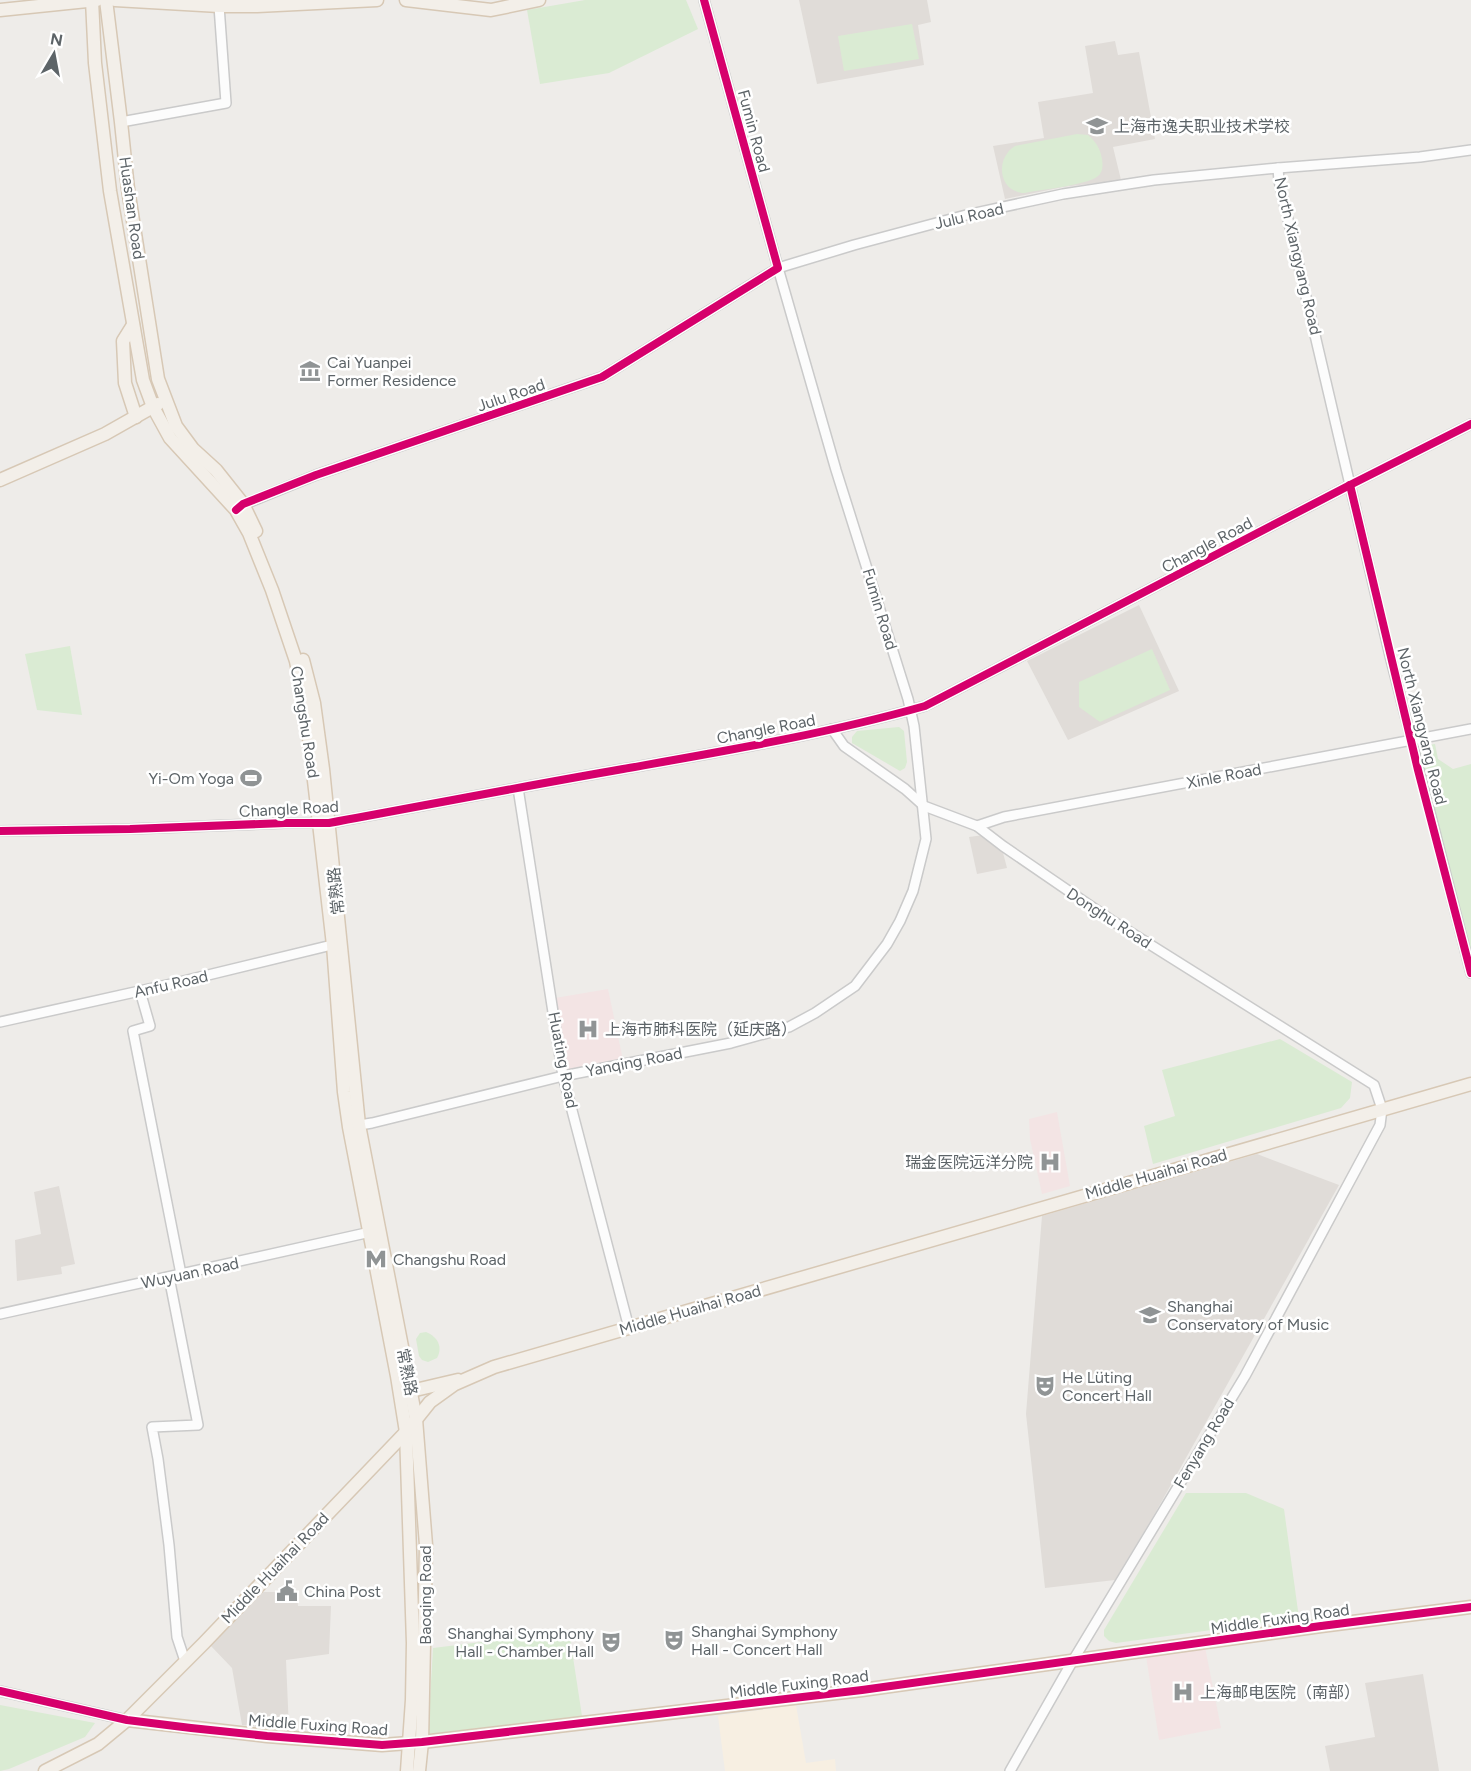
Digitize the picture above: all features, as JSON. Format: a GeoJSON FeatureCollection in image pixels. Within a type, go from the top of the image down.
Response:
{"type":"FeatureCollection","features":[{"type":"Feature","properties":{"kind":"main road","name":"Huashan Road"},"geometry":{"type":"LineString","coordinates":[[92,0],[95,63],[110,191],[143,381],[153,407]]}},
{"type":"Feature","properties":{"kind":"main road"},"geometry":{"type":"LineString","coordinates":[[0,10],[97,0]]}},
{"type":"Feature","properties":{"kind":"main road","name":"Huashan Road"},"geometry":{"type":"LineString","coordinates":[[106,0],[128,189],[158,379],[166,398]]}},
{"type":"Feature","properties":{"kind":"main road"},"geometry":{"type":"LineString","coordinates":[[115,0],[219,6],[377,0]]}},
{"type":"Feature","properties":{"kind":"main road"},"geometry":{"type":"LineString","coordinates":[[406,0],[491,10],[539,0]]}},
{"type":"Feature","properties":{"kind":"main road"},"geometry":{"type":"LineString","coordinates":[[133,325],[123,341],[125,383],[136,417]]}},
{"type":"Feature","properties":{"kind":"main road"},"geometry":{"type":"LineString","coordinates":[[0,480],[105,434],[166,398],[176,426],[193,449],[216,470],[239,507],[280,587],[298,640],[314,703],[324,823]]}},
{"type":"Feature","properties":{"kind":"main road"},"geometry":{"type":"LineString","coordinates":[[153,407],[152,419],[166,443],[229,514],[247,542],[253,544]]}},
{"type":"Feature","properties":{"kind":"main road","name":"Changshu Road"},"geometry":{"type":"LineString","coordinates":[[153,407],[170,438],[239,507],[272,590],[296,661],[324,823],[337,944],[344,1092],[354,1126],[375,1231],[406,1432]]}},
{"type":"Feature","properties":{"kind":"main road","name":"Middle Huaihai Road"},"geometry":{"type":"LineString","coordinates":[[45,1771],[98,1744],[127,1720],[406,1432],[430,1402],[455,1384],[494,1367],[1471,1084]]}},
{"type":"Feature","properties":{"kind":"main road","name":"常熟路"},"geometry":{"type":"LineString","coordinates":[[375,1231],[416,1419]]}},
{"type":"Feature","properties":{"kind":"main road"},"geometry":{"type":"LineString","coordinates":[[411,1391],[474,1376]]}},
{"type":"Feature","properties":{"kind":"main road","name":"Baoqing Road"},"geometry":{"type":"LineString","coordinates":[[416,1419],[426,1545],[422,1742],[419,1771]]}},
{"type":"Feature","properties":{"kind":"main road","name":"Baoqing Road"},"geometry":{"type":"LineString","coordinates":[[406,1432],[412,1643],[412,1700],[407,1771]]}},
{"type":"Feature","properties":{"kind":"main road","name":"Middle Fuxing Road"},"geometry":{"type":"LineString","coordinates":[[127,1720],[267,1736],[382,1745],[422,1742],[852,1691],[1471,1607]]}},
{"type":"Feature","properties":{"kind":"street","name":"Fumin Road"},"geometry":{"type":"LineString","coordinates":[[704,0],[836,470],[908,699],[914,726],[919,782],[924,806]]}},
{"type":"Feature","properties":{"kind":"street"},"geometry":{"type":"LineString","coordinates":[[122,122],[226,103],[219,6]]}},
{"type":"Feature","properties":{"kind":"street","name":"Julu Road"},"geometry":{"type":"LineString","coordinates":[[239,507],[316,475],[602,377],[778,268],[854,245],[944,221],[1063,194],[1154,180],[1420,157],[1471,150]]}},
{"type":"Feature","properties":{"kind":"street","name":"North Xiangyang Road"},"geometry":{"type":"LineString","coordinates":[[1278,168],[1279,181],[1411,741],[1471,973]]}},
{"type":"Feature","properties":{"kind":"street","name":"Changle Road"},"geometry":{"type":"LineString","coordinates":[[0,831],[130,830],[324,823],[726,751],[910,710],[935,701],[1471,424]]}},
{"type":"Feature","properties":{"kind":"street","name":"Donghu Road"},"geometry":{"type":"LineString","coordinates":[[832,729],[844,746],[905,789],[924,806],[977,826],[1111,920],[1374,1084],[1382,1109]]}},
{"type":"Feature","properties":{"kind":"street","name":"Xinle Road"},"geometry":{"type":"LineString","coordinates":[[977,826],[1004,818],[1471,729]]}},
{"type":"Feature","properties":{"kind":"street","name":"Huating Road"},"geometry":{"type":"LineString","coordinates":[[518,788],[563,1076],[629,1328]]}},
{"type":"Feature","properties":{"kind":"street","name":"Yanqing Road"},"geometry":{"type":"LineString","coordinates":[[354,1126],[563,1076],[730,1044],[789,1026],[815,1013],[855,986],[888,944],[914,891],[926,839],[924,806]]}},
{"type":"Feature","properties":{"kind":"street","name":"Anfu Road"},"geometry":{"type":"LineString","coordinates":[[0,1023],[337,944]]}},
{"type":"Feature","properties":{"kind":"street"},"geometry":{"type":"LineString","coordinates":[[140,991],[150,1026],[133,1030],[181,1274]]}},
{"type":"Feature","properties":{"kind":"street","name":"Fenyang Road"},"geometry":{"type":"LineString","coordinates":[[1010,1771],[1072,1662],[1245,1376],[1380,1125],[1382,1109]]}},
{"type":"Feature","properties":{"kind":"street","name":"Wuyuan Road"},"geometry":{"type":"LineString","coordinates":[[0,1314],[375,1231]]}},
{"type":"Feature","properties":{"kind":"street"},"geometry":{"type":"LineString","coordinates":[[169,1277],[198,1425],[152,1427],[169,1545],[177,1637],[185,1661]]}},
{"type":"Feature","properties":{"kind":"street"},"geometry":{"type":"LineString","coordinates":[[0,1691],[127,1720]]}},
{"type":"Feature","properties":{"kind":"shaded area"},"geometry":{"type":"Polygon","coordinates":[[[799,0],[927,0],[931,22],[918,25],[924,65],[817,84],[799,0]]]}},
{"type":"Feature","properties":{"kind":"shaded area","name":"上海市逸夫职业技术学校"},"geometry":{"type":"Polygon","coordinates":[[[1115,41],[1118,55],[1139,52],[1155,139],[1113,147],[1121,180],[1063,187],[1005,199],[993,146],[1044,138],[1038,102],[1093,93],[1085,46],[1115,41]]]}},
{"type":"Feature","properties":{"kind":"shaded area"},"geometry":{"type":"Polygon","coordinates":[[[1139,605],[1179,691],[1068,740],[1027,661],[1139,605]]]}},
{"type":"Feature","properties":{"kind":"shaded area"},"geometry":{"type":"Polygon","coordinates":[[[984,835],[1002,849],[1007,868],[977,874],[969,837],[984,835]]]}},
{"type":"Feature","properties":{"kind":"shaded area","name":"上海市肺科医院（延庆路）"},"geometry":{"type":"Polygon","coordinates":[[[608,989],[623,1060],[566,1072],[555,998],[608,989]]]}},
{"type":"Feature","properties":{"kind":"shaded area","name":"瑞金医院远洋分院"},"geometry":{"type":"Polygon","coordinates":[[[1057,1112],[1070,1186],[1042,1194],[1030,1139],[1029,1119],[1057,1112]]]}},
{"type":"Feature","properties":{"kind":"shaded area","name":"Shanghai Conservatory of Music"},"geometry":{"type":"Polygon","coordinates":[[[1257,1154],[1339,1185],[1154,1515],[1115,1580],[1045,1588],[1026,1414],[1042,1216],[1257,1154]]]}},
{"type":"Feature","properties":{"kind":"shaded area"},"geometry":{"type":"Polygon","coordinates":[[[59,1186],[75,1264],[61,1267],[62,1274],[17,1281],[15,1240],[41,1234],[34,1192],[59,1186]]]}},
{"type":"Feature","properties":{"kind":"shaded area"},"geometry":{"type":"Polygon","coordinates":[[[261,1592],[297,1592],[298,1606],[331,1606],[329,1654],[286,1660],[289,1730],[242,1725],[232,1668],[210,1645],[261,1592]]]}},
{"type":"Feature","properties":{"kind":"shaded area","name":"上海邮电医院（南部）"},"geometry":{"type":"Polygon","coordinates":[[[1205,1647],[1221,1728],[1159,1740],[1146,1656],[1205,1647]]]}},
{"type":"Feature","properties":{"kind":"shaded area"},"geometry":{"type":"Polygon","coordinates":[[[1423,1674],[1439,1771],[1330,1771],[1325,1746],[1375,1737],[1365,1683],[1423,1674]]]}},
{"type":"Feature","properties":{"kind":"shaded area"},"geometry":{"type":"Polygon","coordinates":[[[796,1705],[806,1763],[835,1759],[836,1771],[725,1771],[718,1716],[796,1705]]]}},
{"type":"Feature","properties":{"kind":"green space"},"geometry":{"type":"Polygon","coordinates":[[[585,0],[686,0],[698,29],[609,73],[540,84],[527,10],[585,0]]]}},
{"type":"Feature","properties":{"kind":"green space"},"geometry":{"type":"Polygon","coordinates":[[[912,24],[919,59],[844,71],[838,36],[912,24]]]}},
{"type":"Feature","properties":{"kind":"green space"},"geometry":{"type":"Polygon","coordinates":[[[1077,134],[1088,135],[1099,148],[1102,166],[1098,176],[1074,185],[1024,193],[1015,191],[1004,181],[1002,166],[1004,158],[1015,146],[1077,134]]]}},
{"type":"Feature","properties":{"kind":"green space"},"geometry":{"type":"Polygon","coordinates":[[[70,646],[82,715],[37,710],[25,654],[70,646]]]}},
{"type":"Feature","properties":{"kind":"green space"},"geometry":{"type":"Polygon","coordinates":[[[1152,649],[1170,690],[1100,722],[1079,707],[1079,682],[1152,649]]]}},
{"type":"Feature","properties":{"kind":"green space"},"geometry":{"type":"Polygon","coordinates":[[[899,727],[904,731],[907,762],[905,768],[900,771],[852,743],[852,737],[857,731],[899,727]]]}},
{"type":"Feature","properties":{"kind":"green space"},"geometry":{"type":"Polygon","coordinates":[[[1435,744],[1438,759],[1453,769],[1471,764],[1471,963],[1417,753],[1422,746],[1435,744]]]}},
{"type":"Feature","properties":{"kind":"green space"},"geometry":{"type":"Polygon","coordinates":[[[1280,1039],[1352,1082],[1350,1098],[1341,1108],[1153,1164],[1144,1126],[1175,1116],[1162,1070],[1280,1039]]]}},
{"type":"Feature","properties":{"kind":"green space"},"geometry":{"type":"Polygon","coordinates":[[[426,1332],[436,1340],[440,1350],[437,1358],[428,1362],[419,1356],[416,1339],[420,1333],[426,1332]]]}},
{"type":"Feature","properties":{"kind":"green space"},"geometry":{"type":"Polygon","coordinates":[[[1186,1493],[1246,1493],[1284,1509],[1299,1618],[1116,1643],[1104,1636],[1104,1630],[1186,1493]]]}},
{"type":"Feature","properties":{"kind":"green space"},"geometry":{"type":"Polygon","coordinates":[[[569,1631],[582,1716],[428,1734],[433,1648],[569,1631]]]}},
{"type":"Feature","properties":{"kind":"green space"},"geometry":{"type":"Polygon","coordinates":[[[0,1705],[95,1723],[85,1737],[0,1771],[0,1705]]]}},
{"type":"Feature","properties":{"kind":"cycle path"},"geometry":{"type":"LineString","coordinates":[[236,510],[243,504],[316,475],[602,377],[778,268],[704,0]]}},
{"type":"Feature","properties":{"kind":"cycle path"},"geometry":{"type":"LineString","coordinates":[[0,831],[329,823],[699,756],[850,725],[925,706],[1471,424]]}},
{"type":"Feature","properties":{"kind":"cycle path"},"geometry":{"type":"LineString","coordinates":[[1350,485],[1418,770],[1471,973]]}},
{"type":"Feature","properties":{"kind":"cycle path"},"geometry":{"type":"LineString","coordinates":[[0,1691],[127,1720],[267,1736],[382,1745],[862,1690],[1471,1607]]}},
{"type":"Feature","properties":{"kind":"place","name":"上海市逸夫职业技术学校"},"geometry":{"type":"Point","coordinates":[1097,126]}},
{"type":"Feature","properties":{"kind":"place","name":"Cai Yuanpei Former Residence"},"geometry":{"type":"Point","coordinates":[310,371]}},
{"type":"Feature","properties":{"kind":"place","name":"Yi-Om Yoga"},"geometry":{"type":"Point","coordinates":[251,778]}},
{"type":"Feature","properties":{"kind":"place","name":"上海市肺科医院（延庆路）"},"geometry":{"type":"Point","coordinates":[588,1029]}},
{"type":"Feature","properties":{"kind":"place","name":"瑞金医院远洋分院"},"geometry":{"type":"Point","coordinates":[1050,1162]}},
{"type":"Feature","properties":{"kind":"place","name":"Changshu Road"},"geometry":{"type":"Point","coordinates":[376,1259]}},
{"type":"Feature","properties":{"kind":"place","name":"Shanghai Conservatory of Music"},"geometry":{"type":"Point","coordinates":[1150,1315]}},
{"type":"Feature","properties":{"kind":"place","name":"He Lüting Concert Hall"},"geometry":{"type":"Point","coordinates":[1045,1386]}},
{"type":"Feature","properties":{"kind":"place","name":"China Post"},"geometry":{"type":"Point","coordinates":[287,1591]}},
{"type":"Feature","properties":{"kind":"place","name":"Shanghai Symphony Hall - Concert Hall"},"geometry":{"type":"Point","coordinates":[674,1640]}},
{"type":"Feature","properties":{"kind":"place","name":"Shanghai Symphony Hall - Chamber Hall"},"geometry":{"type":"Point","coordinates":[611,1642]}},
{"type":"Feature","properties":{"kind":"place","name":"上海邮电医院（南部）"},"geometry":{"type":"Point","coordinates":[1183,1692]}}]}
